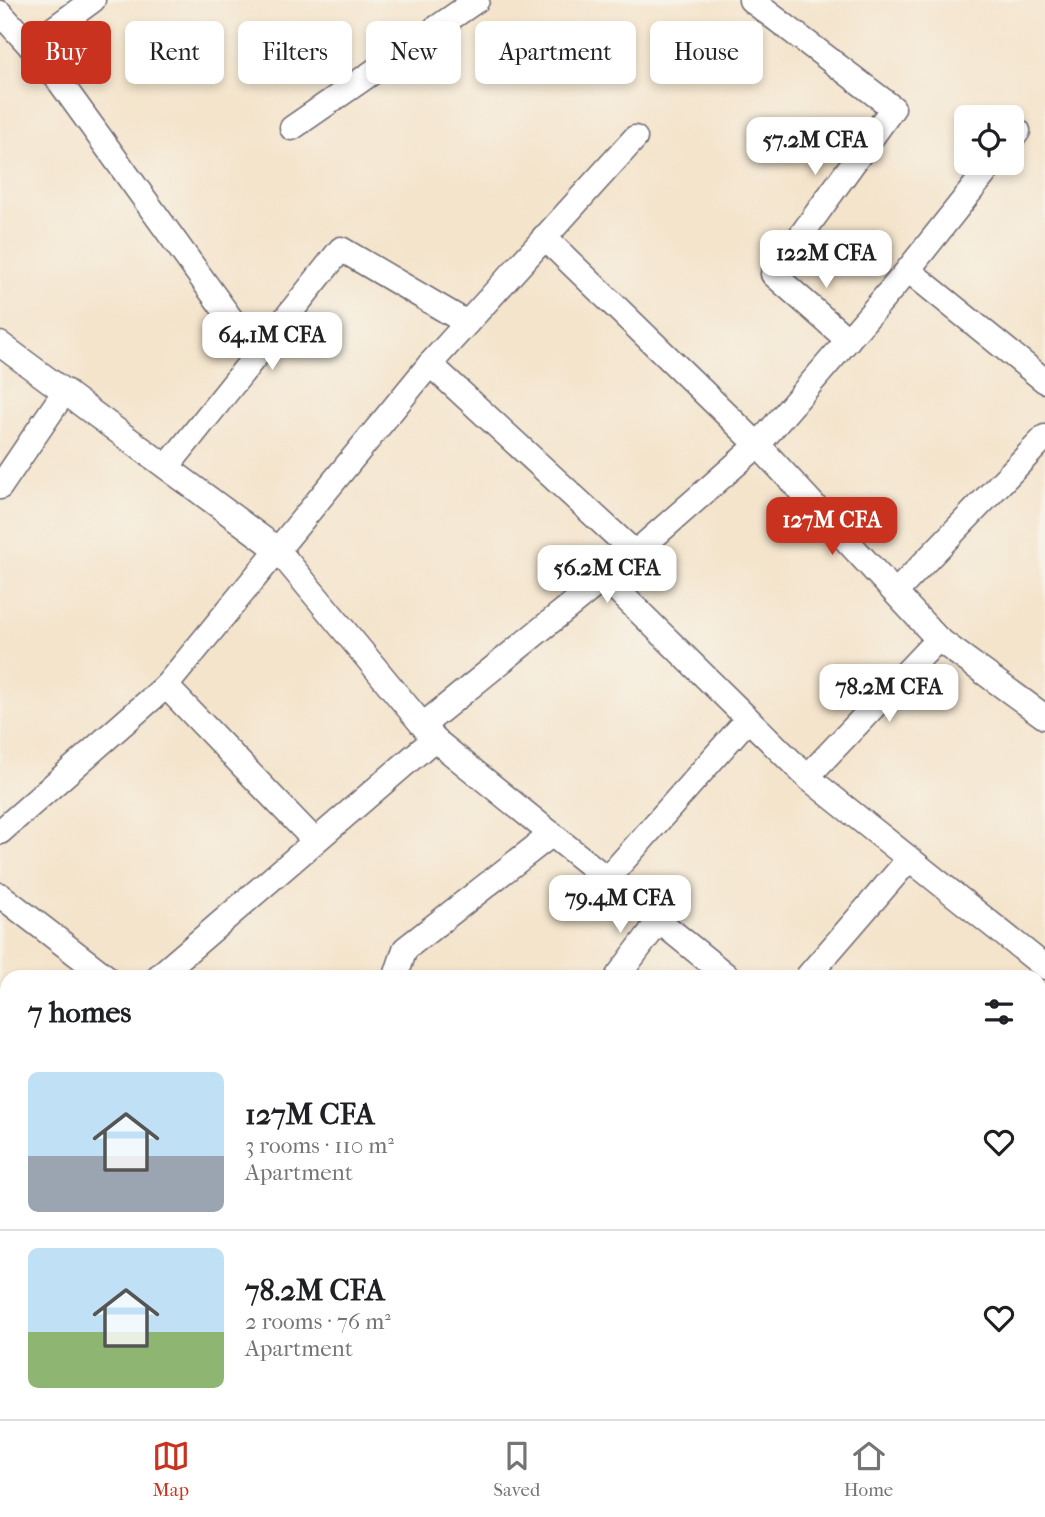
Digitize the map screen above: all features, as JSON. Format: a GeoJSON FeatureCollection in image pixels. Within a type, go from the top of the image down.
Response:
{"type":"FeatureCollection","features":[{"type":"Feature","properties":{"kind":"street"},"geometry":{"type":"LineString","coordinates":[[64,21],[93,0]]}},
{"type":"Feature","properties":{"kind":"street"},"geometry":{"type":"LineString","coordinates":[[292,128],[478,0]]}},
{"type":"Feature","properties":{"kind":"street"},"geometry":{"type":"LineString","coordinates":[[751,0],[893,108],[774,274],[848,340]]}},
{"type":"Feature","properties":{"kind":"street"},"geometry":{"type":"LineString","coordinates":[[0,13],[21,36]]}},
{"type":"Feature","properties":{"kind":"street"},"geometry":{"type":"LineString","coordinates":[[61,84],[257,355]]}},
{"type":"Feature","properties":{"kind":"street"},"geometry":{"type":"LineString","coordinates":[[0,832],[166,686],[430,364],[635,138]]}},
{"type":"Feature","properties":{"kind":"street"},"geometry":{"type":"LineString","coordinates":[[166,970],[316,841],[429,732],[758,445],[908,270],[983,175]]}},
{"type":"Feature","properties":{"kind":"street"},"geometry":{"type":"LineString","coordinates":[[544,237],[758,445],[939,639],[1045,717]]}},
{"type":"Feature","properties":{"kind":"street"},"geometry":{"type":"LineString","coordinates":[[167,467],[341,250],[467,323]]}},
{"type":"Feature","properties":{"kind":"street"},"geometry":{"type":"LineString","coordinates":[[908,270],[1045,381]]}},
{"type":"Feature","properties":{"kind":"street"},"geometry":{"type":"LineString","coordinates":[[0,344],[277,549],[429,732],[720,970]]}},
{"type":"Feature","properties":{"kind":"street"},"geometry":{"type":"LineString","coordinates":[[430,364],[635,553]]}},
{"type":"Feature","properties":{"kind":"street"},"geometry":{"type":"LineString","coordinates":[[0,487],[65,391]]}},
{"type":"Feature","properties":{"kind":"street"},"geometry":{"type":"LineString","coordinates":[[896,592],[1045,437]]}},
{"type":"Feature","properties":{"kind":"street"},"geometry":{"type":"LineString","coordinates":[[605,578],[807,777],[1045,967]]}},
{"type":"Feature","properties":{"kind":"street"},"geometry":{"type":"LineString","coordinates":[[807,777],[939,639]]}},
{"type":"Feature","properties":{"kind":"street"},"geometry":{"type":"LineString","coordinates":[[166,686],[316,841]]}},
{"type":"Feature","properties":{"kind":"street"},"geometry":{"type":"LineString","coordinates":[[607,879],[748,719]]}},
{"type":"Feature","properties":{"kind":"street"},"geometry":{"type":"LineString","coordinates":[[398,970],[405,949],[552,834]]}},
{"type":"Feature","properties":{"kind":"street"},"geometry":{"type":"LineString","coordinates":[[813,970],[909,859]]}},
{"type":"Feature","properties":{"kind":"street"},"geometry":{"type":"LineString","coordinates":[[0,895],[97,970]]}},
{"type":"Feature","properties":{"kind":"street"},"geometry":{"type":"LineString","coordinates":[[622,970],[659,921]]}}]}
